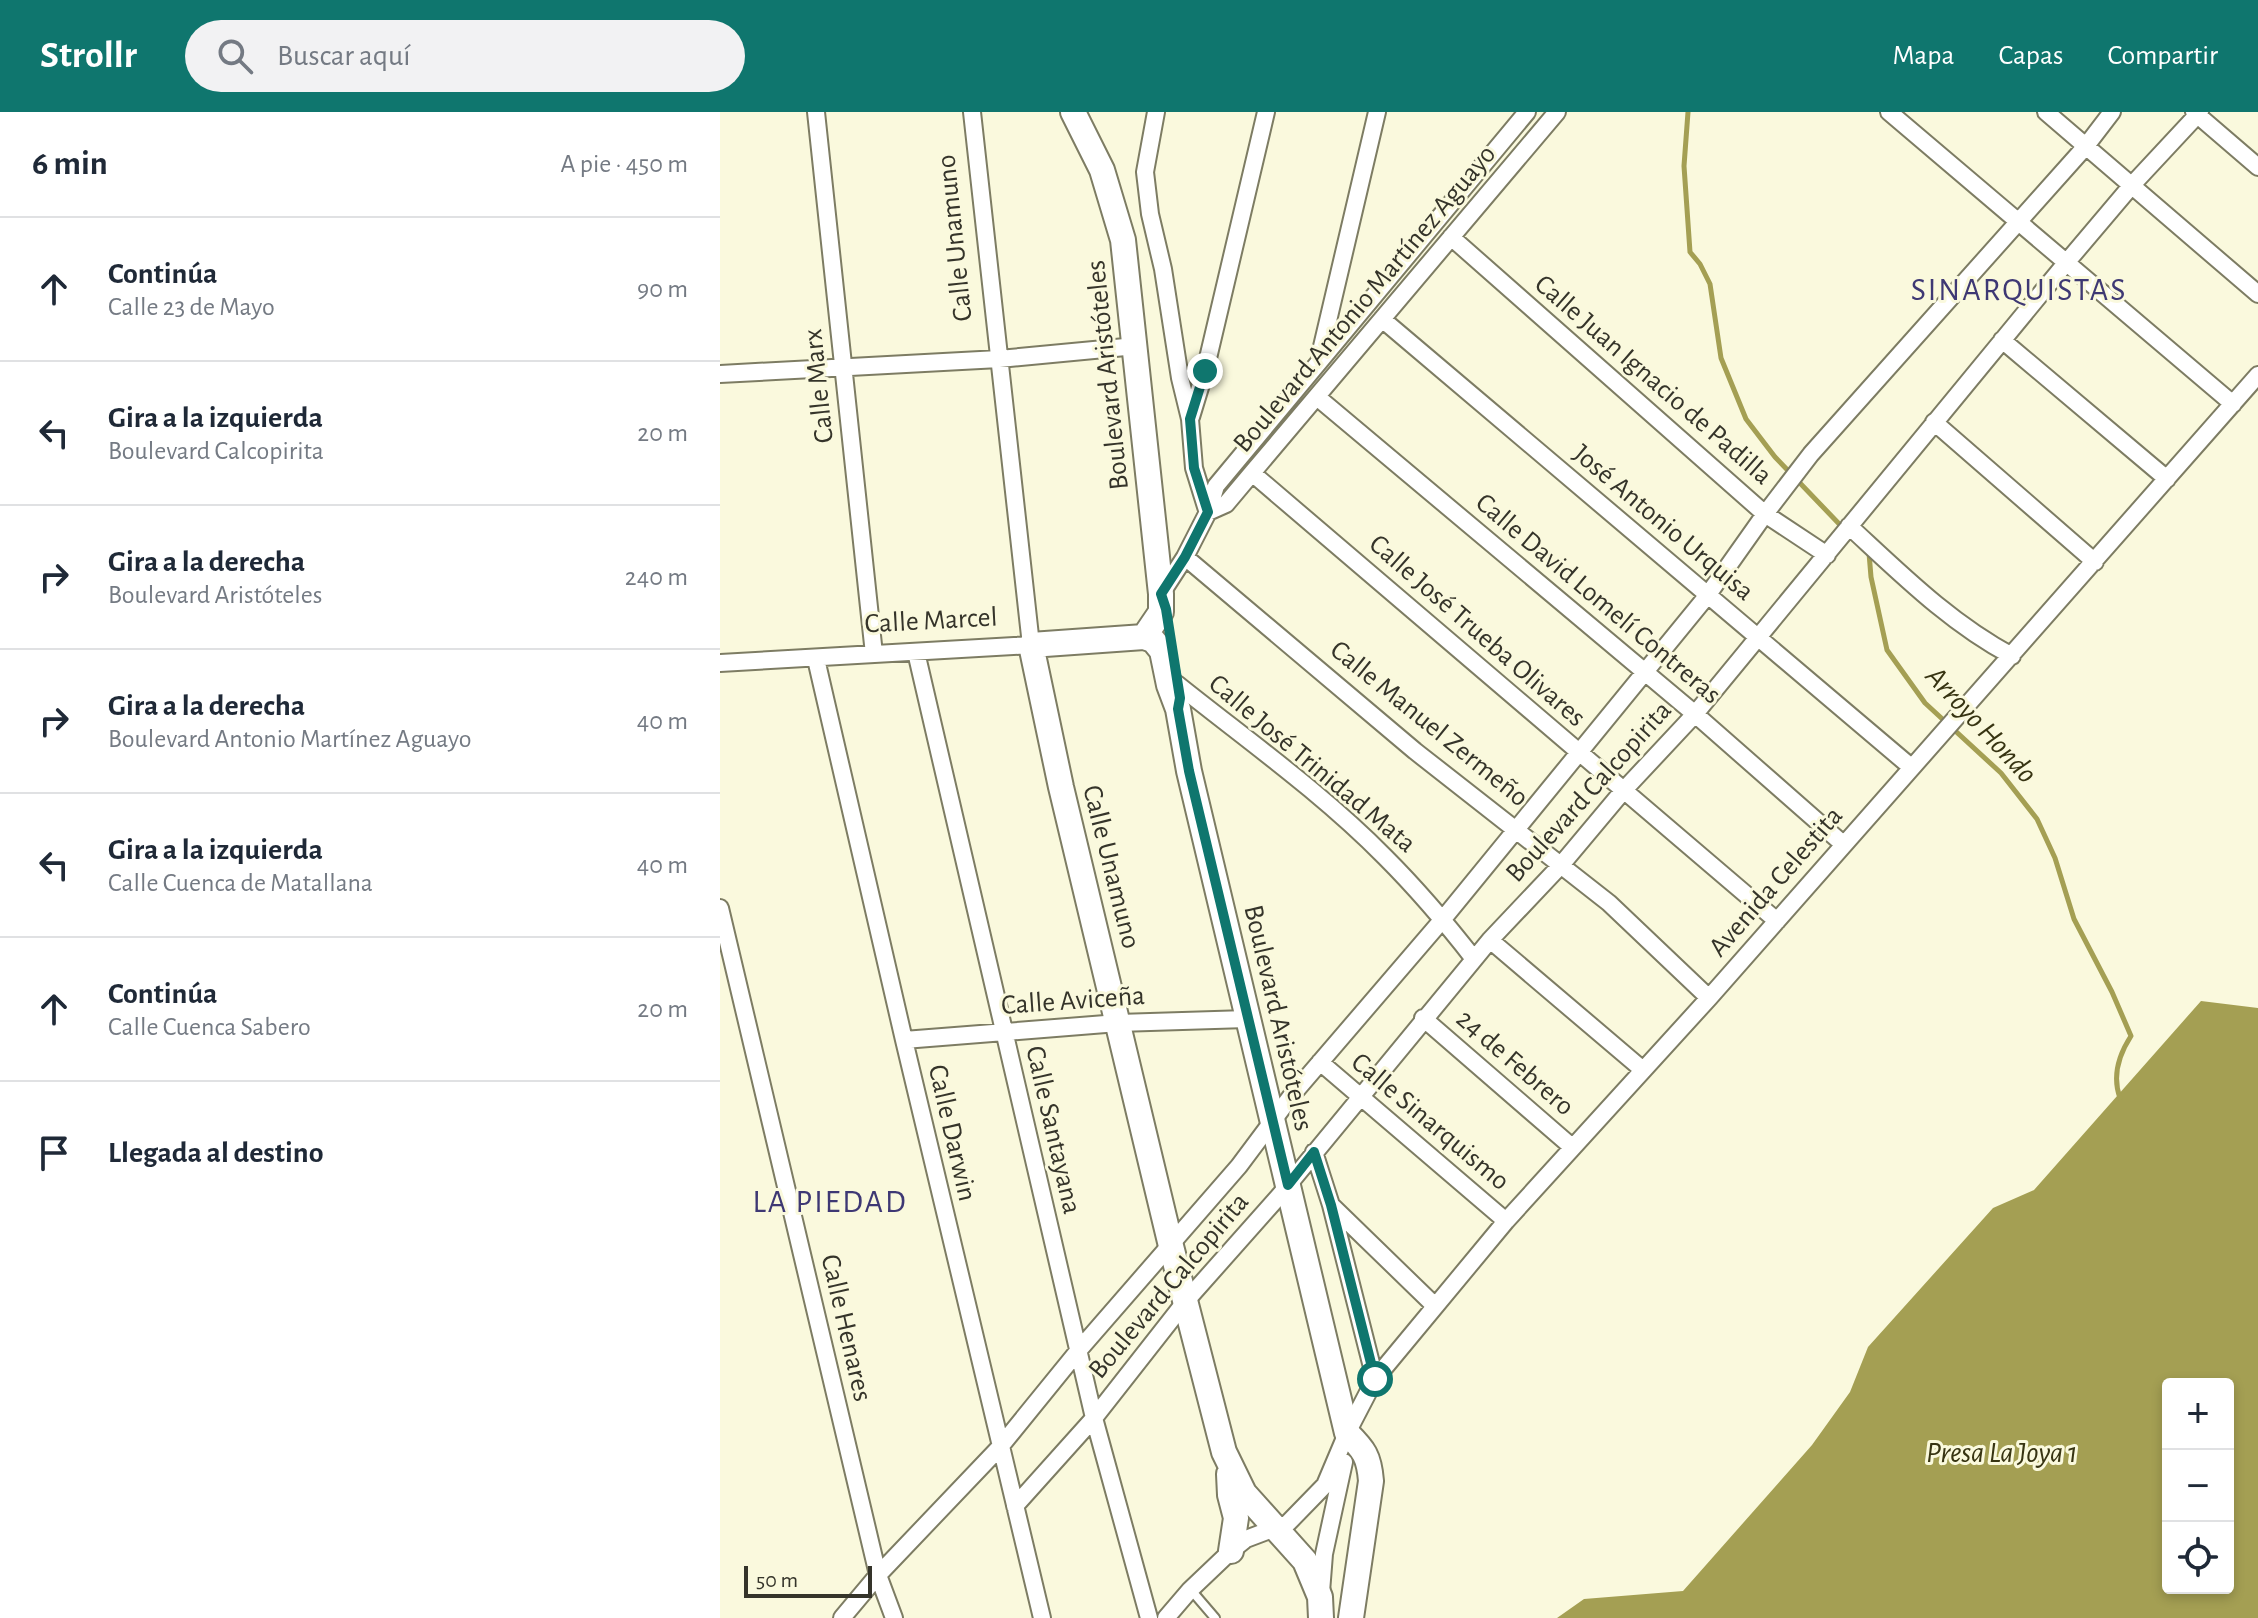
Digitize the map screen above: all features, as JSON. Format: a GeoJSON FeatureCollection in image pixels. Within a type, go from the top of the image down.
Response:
{"type":"FeatureCollection","features":[{"type":"Feature","properties":{"kind":"street","name":"Calle Marx"},"geometry":{"type":"LineString","coordinates":[[816,112],[874,654]]}},
{"type":"Feature","properties":{"kind":"street","name":"Calle Unamuno"},"geometry":{"type":"LineString","coordinates":[[972,112],[1031,645],[1061,787],[1171,1246],[1229,1467],[1244,1493],[1305,1561],[1320,1607]]}},
{"type":"Feature","properties":{"kind":"street","name":"Boulevard Aristóteles"},"geometry":{"type":"LineString","coordinates":[[1073,112],[1102,170],[1123,240],[1161,594],[1161,612],[1144,637],[1159,645],[1162,651],[1178,709]]}},
{"type":"Feature","properties":{"kind":"street"},"geometry":{"type":"LineString","coordinates":[[1156,112],[1145,172],[1150,214],[1190,419],[1194,468],[1208,512]]}},
{"type":"Feature","properties":{"kind":"street"},"geometry":{"type":"LineString","coordinates":[[1190,419],[1208,358],[1266,112]]}},
{"type":"Feature","properties":{"kind":"street"},"geometry":{"type":"LineString","coordinates":[[1319,361],[1377,112]]}},
{"type":"Feature","properties":{"kind":"street","name":"Boulevard Antonio Martínez Aguayo"},"geometry":{"type":"LineString","coordinates":[[1161,594],[1185,557],[1208,512],[1216,486],[1527,112]]}},
{"type":"Feature","properties":{"kind":"street","name":"Boulevard Antonio Martínez Aguayo"},"geometry":{"type":"LineString","coordinates":[[1208,512],[1226,504],[1557,112]]}},
{"type":"Feature","properties":{"kind":"street"},"geometry":{"type":"LineString","coordinates":[[1889,112],[2233,404]]}},
{"type":"Feature","properties":{"kind":"street"},"geometry":{"type":"LineString","coordinates":[[2046,112],[2258,294]]}},
{"type":"Feature","properties":{"kind":"street","name":"Boulevard Calcopirita"},"geometry":{"type":"LineString","coordinates":[[842,1618],[878,1575],[1000,1447],[1078,1351],[1239,1166],[1320,1062],[1443,919],[1646,673],[1811,454],[2086,146],[2112,112]]}},
{"type":"Feature","properties":{"kind":"street"},"geometry":{"type":"LineString","coordinates":[[2197,113],[2258,167]]}},
{"type":"Feature","properties":{"kind":"street","name":"Boulevard Calcopirita"},"geometry":{"type":"LineString","coordinates":[[1015,1506],[1094,1418],[1185,1302],[1288,1185],[1423,1018],[1695,714],[2066,263],[2197,113]]}},
{"type":"Feature","properties":{"kind":"street","name":"Calle Juan Ignacio de Padilla"},"geometry":{"type":"LineString","coordinates":[[1451,237],[1765,514],[1840,538],[1983,640],[2012,656]]}},
{"type":"Feature","properties":{"kind":"street","name":"José Antonio Urquisa"},"geometry":{"type":"LineString","coordinates":[[1382,319],[1911,767]]}},
{"type":"Feature","properties":{"kind":"street"},"geometry":{"type":"LineString","coordinates":[[2002,340],[2167,479]]}},
{"type":"Feature","properties":{"kind":"street"},"geometry":{"type":"LineString","coordinates":[[720,374],[999,359],[1136,346]]}},
{"type":"Feature","properties":{"kind":"street","name":"Avenida Celestita"},"geometry":{"type":"LineString","coordinates":[[1347,1433],[1375,1379],[1506,1221],[1709,998],[2258,375]]}},
{"type":"Feature","properties":{"kind":"street","name":"Calle David Lomelí Contreras"},"geometry":{"type":"LineString","coordinates":[[1317,397],[1695,714],[1843,844]]}},
{"type":"Feature","properties":{"kind":"street"},"geometry":{"type":"LineString","coordinates":[[1934,422],[2095,562]]}},
{"type":"Feature","properties":{"kind":"street","name":"Calle José Trueba Olivares"},"geometry":{"type":"LineString","coordinates":[[1252,473],[1777,921]]}},
{"type":"Feature","properties":{"kind":"street","name":"Calle Manuel Zermeño"},"geometry":{"type":"LineString","coordinates":[[1185,557],[1415,751],[1609,903],[1709,998]]}},
{"type":"Feature","properties":{"kind":"street","name":"Boulevard Aristóteles"},"geometry":{"type":"LineString","coordinates":[[1161,594],[1166,609],[1189,771],[1347,1433],[1324,1554],[1320,1607]]}},
{"type":"Feature","properties":{"kind":"street","name":"Calle Marcel"},"geometry":{"type":"LineString","coordinates":[[720,663],[1144,637]]}},
{"type":"Feature","properties":{"kind":"street","name":"Calle Santayana"},"geometry":{"type":"LineString","coordinates":[[916,652],[1094,1418],[1149,1618]]}},
{"type":"Feature","properties":{"kind":"street"},"geometry":{"type":"LineString","coordinates":[[720,656],[720,663]]}},
{"type":"Feature","properties":{"kind":"street","name":"Calle Darwin"},"geometry":{"type":"LineString","coordinates":[[816,659],[1042,1618]]}},
{"type":"Feature","properties":{"kind":"street","name":"Calle José Trinidad Mata"},"geometry":{"type":"LineString","coordinates":[[1177,684],[1347,821],[1384,855],[1443,919],[1474,959]]}},
{"type":"Feature","properties":{"kind":"street","name":"Calle Henares"},"geometry":{"type":"LineString","coordinates":[[720,908],[878,1575],[894,1618]]}},
{"type":"Feature","properties":{"kind":"street"},"geometry":{"type":"LineString","coordinates":[[1490,940],[1643,1070]]}},
{"type":"Feature","properties":{"kind":"street","name":"24 de Febrero"},"geometry":{"type":"LineString","coordinates":[[1423,1018],[1572,1147]]}},
{"type":"Feature","properties":{"kind":"street","name":"Calle Aviceña"},"geometry":{"type":"LineString","coordinates":[[904,1040],[1118,1023],[1247,1019]]}},
{"type":"Feature","properties":{"kind":"street","name":"Calle Sinarquismo"},"geometry":{"type":"LineString","coordinates":[[1320,1062],[1506,1221]]}},
{"type":"Feature","properties":{"kind":"street"},"geometry":{"type":"LineString","coordinates":[[1314,1152],[1331,1205],[1375,1379]]}},
{"type":"Feature","properties":{"kind":"street"},"geometry":{"type":"LineString","coordinates":[[1331,1205],[1435,1306]]}},
{"type":"Feature","properties":{"kind":"street"},"geometry":{"type":"LineString","coordinates":[[1166,1618],[1231,1551],[1254,1536],[1288,1523],[1325,1485],[1347,1433]]}},
{"type":"Feature","properties":{"kind":"street","name":"Boulevard Aristóteles"},"geometry":{"type":"LineString","coordinates":[[1347,1433],[1363,1448],[1370,1461],[1371,1481],[1351,1618]]}},
{"type":"Feature","properties":{"kind":"street"},"geometry":{"type":"LineString","coordinates":[[1229,1467],[1230,1495],[1236,1518],[1231,1551]]}},
{"type":"Feature","properties":{"kind":"lane"},"geometry":{"type":"LineString","coordinates":[[1190,1590],[1215,1618]]}},
{"type":"Feature","properties":{"kind":"water","name":"Presa La Joya 1"},"geometry":{"type":"Polygon","coordinates":[[[2201,1001],[2258,1008],[2258,1618],[1557,1618],[1584,1599],[1683,1591],[1812,1445],[1850,1392],[1868,1347],[1993,1208],[2034,1190],[2201,1001]]]}},
{"type":"Feature","properties":{"kind":"waterway","name":"Arroyo Hondo"},"geometry":{"type":"LineString","coordinates":[[1688,112],[1684,166],[1690,252],[1710,284],[1721,358],[1746,419],[1775,457],[1844,529]]}},
{"type":"Feature","properties":{"kind":"waterway","name":"Arroyo Hondo"},"geometry":{"type":"LineString","coordinates":[[1865,550],[1869,553],[1871,577],[1887,650],[1925,703],[2001,773],[2037,819],[2055,858],[2074,919],[2131,1036],[2118,1066],[2120,1098]]}},
{"type":"Feature","properties":{"kind":"district","name":"SINARQUISTAS"},"geometry":{"type":"Point","coordinates":[2019,290]}},
{"type":"Feature","properties":{"kind":"district","name":"LA PIEDAD"},"geometry":{"type":"Point","coordinates":[830,1202]}},
{"type":"Feature","properties":{"kind":"route"},"geometry":{"type":"LineString","coordinates":[[1205,371],[1190,419],[1194,468],[1208,512],[1185,557],[1161,594],[1180,698],[1178,709],[1189,771],[1288,1185],[1314,1152],[1331,1205],[1375,1379]]}}]}
